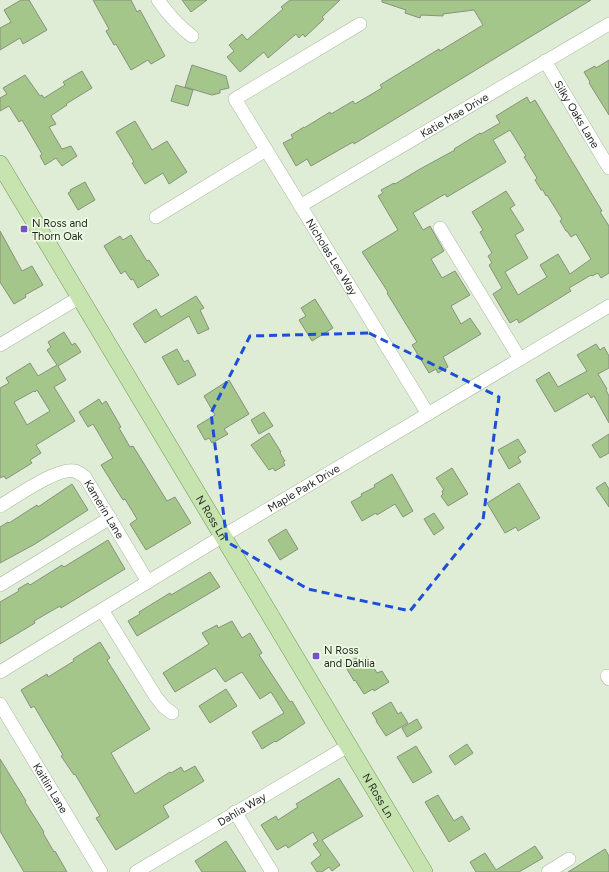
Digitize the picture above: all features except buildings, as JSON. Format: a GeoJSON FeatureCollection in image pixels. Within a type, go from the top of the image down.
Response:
{"type":"FeatureCollection","features":[{"type":"Feature","properties":{"kind":"main road","name":"N Ross Ln"},"geometry":{"type":"LineString","coordinates":[[0,164],[424,872]]}},
{"type":"Feature","properties":{"kind":"street"},"geometry":{"type":"LineString","coordinates":[[158,0],[167,14],[192,36]]}},
{"type":"Feature","properties":{"kind":"street","name":"Nicholas Lee Way"},"geometry":{"type":"LineString","coordinates":[[360,24],[235,99],[428,414]]}},
{"type":"Feature","properties":{"kind":"street","name":"Katie Mae Drive"},"geometry":{"type":"LineString","coordinates":[[300,206],[545,61],[608,26]]}},
{"type":"Feature","properties":{"kind":"street","name":"Silky Oaks Lane"},"geometry":{"type":"LineString","coordinates":[[545,61],[609,168]]}},
{"type":"Feature","properties":{"kind":"street"},"geometry":{"type":"LineString","coordinates":[[156,217],[266,150]]}},
{"type":"Feature","properties":{"kind":"street"},"geometry":{"type":"LineString","coordinates":[[440,228],[520,360]]}},
{"type":"Feature","properties":{"kind":"street"},"geometry":{"type":"LineString","coordinates":[[0,344],[80,297]]}},
{"type":"Feature","properties":{"kind":"street","name":"Maple Park Drive"},"geometry":{"type":"LineString","coordinates":[[0,672],[223,536],[609,306]]}},
{"type":"Feature","properties":{"kind":"street","name":"Kamerin Lane"},"geometry":{"type":"LineString","coordinates":[[0,506],[54,474],[66,471],[76,471],[85,477],[148,582]]}},
{"type":"Feature","properties":{"kind":"street"},"geometry":{"type":"LineString","coordinates":[[0,585],[110,518]]}},
{"type":"Feature","properties":{"kind":"street"},"geometry":{"type":"LineString","coordinates":[[102,610],[156,697],[164,707],[172,713]]}},
{"type":"Feature","properties":{"kind":"street","name":"Kaitlin Lane"},"geometry":{"type":"LineString","coordinates":[[0,704],[101,872]]}},
{"type":"Feature","properties":{"kind":"street","name":"Dahlia Way"},"geometry":{"type":"LineString","coordinates":[[136,872],[348,746]]}},
{"type":"Feature","properties":{"kind":"street"},"geometry":{"type":"LineString","coordinates":[[235,812],[272,872]]}},
{"type":"Feature","properties":{"kind":"street"},"geometry":{"type":"LineString","coordinates":[[548,872],[569,859]]}},
{"type":"Feature","properties":{"kind":"highlighted area"},"geometry":{"type":"Polygon","coordinates":[[[369,333],[499,397],[483,520],[410,611],[308,589],[227,542],[211,413],[250,336],[369,333]]]}},
{"type":"Feature","properties":{"kind":"place","name":"N Ross and Thorn Oak"},"geometry":{"type":"Point","coordinates":[24,229]}},
{"type":"Feature","properties":{"kind":"place","name":"N Ross and Dahlia"},"geometry":{"type":"Point","coordinates":[316,656]}}]}
